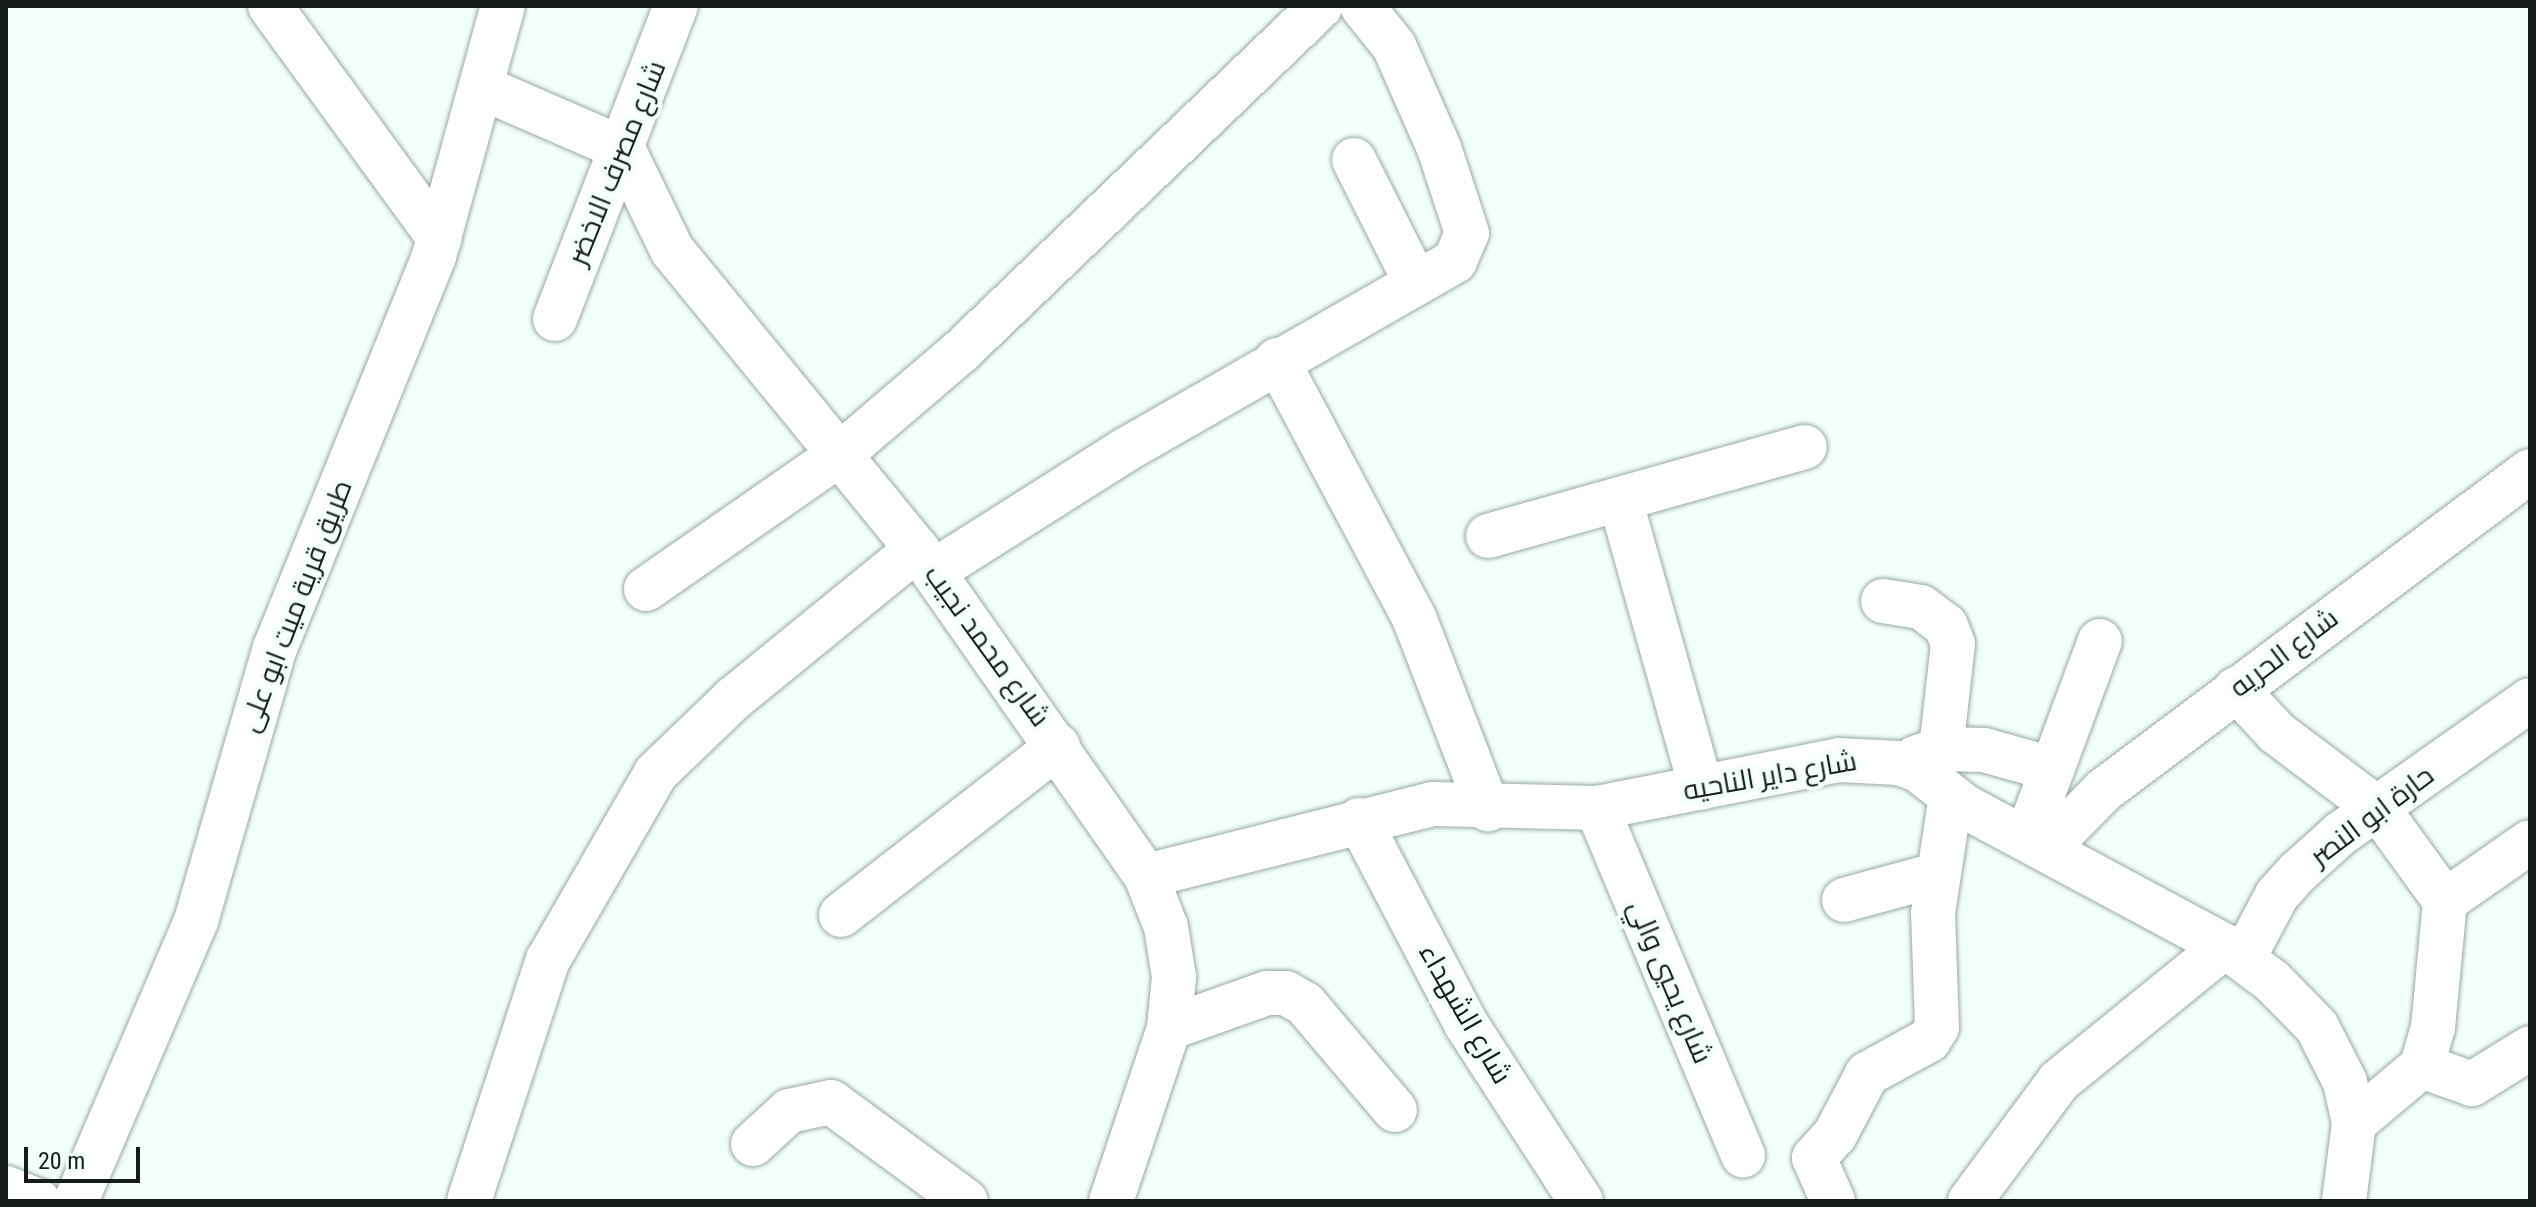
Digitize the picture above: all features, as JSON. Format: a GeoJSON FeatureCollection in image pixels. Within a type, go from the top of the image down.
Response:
{"type":"FeatureCollection","features":[{"type":"Feature","properties":{"kind":"street"},"geometry":{"type":"LineString","coordinates":[[270,6],[440,239]]}},
{"type":"Feature","properties":{"kind":"street","name":"طريق قرية ميت ابو على"},"geometry":{"type":"LineString","coordinates":[[76,1201],[196,921],[269,663],[440,239],[503,6]]}},
{"type":"Feature","properties":{"kind":"street","name":"شارع مصرف الاخضر"},"geometry":{"type":"LineString","coordinates":[[555,319],[676,6]]}},
{"type":"Feature","properties":{"kind":"street"},"geometry":{"type":"LineString","coordinates":[[646,589],[843,452],[959,353],[1321,6]]}},
{"type":"Feature","properties":{"kind":"street"},"geometry":{"type":"LineString","coordinates":[[469,1201],[548,960],[656,773],[733,699],[926,560],[1455,261],[1467,233],[1415,86],[1373,13],[1362,6]]}},
{"type":"Feature","properties":{"kind":"street"},"geometry":{"type":"LineString","coordinates":[[483,88],[623,149]]}},
{"type":"Feature","properties":{"kind":"street","name":"شارع محمد نجيب"},"geometry":{"type":"LineString","coordinates":[[623,149],[672,250],[843,452],[926,560],[1146,876],[1166,927],[1174,977],[1169,1028],[1111,1201]]}},
{"type":"Feature","properties":{"kind":"street"},"geometry":{"type":"LineString","coordinates":[[1354,160],[1416,283]]}},
{"type":"Feature","properties":{"kind":"street"},"geometry":{"type":"LineString","coordinates":[[1277,360],[1415,620],[1488,809]]}},
{"type":"Feature","properties":{"kind":"street"},"geometry":{"type":"LineString","coordinates":[[1488,536],[1805,447]]}},
{"type":"Feature","properties":{"kind":"street","name":"شارع الحريه"},"geometry":{"type":"LineString","coordinates":[[2038,842],[2236,689],[2530,471]]}},
{"type":"Feature","properties":{"kind":"street"},"geometry":{"type":"LineString","coordinates":[[1620,499],[1701,788]]}},
{"type":"Feature","properties":{"kind":"street"},"geometry":{"type":"LineString","coordinates":[[1883,601],[1921,607],[1946,626],[1953,644],[1941,749]]}},
{"type":"Feature","properties":{"kind":"street"},"geometry":{"type":"LineString","coordinates":[[2038,842],[2052,769],[2100,641]]}},
{"type":"Feature","properties":{"kind":"street"},"geometry":{"type":"LineString","coordinates":[[2236,689],[2277,733],[2379,810],[2445,901],[2433,1027],[2422,1066],[2354,1123]]}},
{"type":"Feature","properties":{"kind":"street","name":"حارة ابو النصر"},"geometry":{"type":"LineString","coordinates":[[1970,1201],[2059,1081],[2234,953],[2277,895],[2340,834],[2379,810],[2530,700]]}},
{"type":"Feature","properties":{"kind":"street"},"geometry":{"type":"LineString","coordinates":[[841,915],[1058,746]]}},
{"type":"Feature","properties":{"kind":"street"},"geometry":{"type":"LineString","coordinates":[[1899,763],[1941,749],[1984,750],[2052,769]]}},
{"type":"Feature","properties":{"kind":"street","name":"شارع داير الناحيه"},"geometry":{"type":"LineString","coordinates":[[1146,876],[1359,820],[1433,804],[1488,809],[1597,808],[1839,760],[1899,763],[1951,796],[2234,953],[2317,1027],[2345,1082],[2354,1123],[2344,1201]]}},
{"type":"Feature","properties":{"kind":"street"},"geometry":{"type":"LineString","coordinates":[[1833,1201],[1814,1158],[1867,1074],[1929,1040],[1937,1027],[1936,875],[1951,796]]}},
{"type":"Feature","properties":{"kind":"street","name":"شارع يحيي والي"},"geometry":{"type":"LineString","coordinates":[[1597,808],[1743,1156]]}},
{"type":"Feature","properties":{"kind":"street","name":"شارع الشهداء"},"geometry":{"type":"LineString","coordinates":[[1359,820],[1466,1024],[1581,1201]]}},
{"type":"Feature","properties":{"kind":"street"},"geometry":{"type":"LineString","coordinates":[[2445,901],[2530,842]]}},
{"type":"Feature","properties":{"kind":"street"},"geometry":{"type":"LineString","coordinates":[[1844,900],[1936,875]]}},
{"type":"Feature","properties":{"kind":"street"},"geometry":{"type":"LineString","coordinates":[[1169,1028],[1267,993],[1286,993],[1305,1004],[1395,1110]]}},
{"type":"Feature","properties":{"kind":"street"},"geometry":{"type":"LineString","coordinates":[[2422,1066],[2472,1084],[2530,1048]]}},
{"type":"Feature","properties":{"kind":"street"},"geometry":{"type":"LineString","coordinates":[[753,1144],[789,1111],[831,1102],[966,1201]]}},
{"type":"Feature","properties":{"kind":"street"},"geometry":{"type":"LineString","coordinates":[[6,1188],[38,1201]]}}]}
